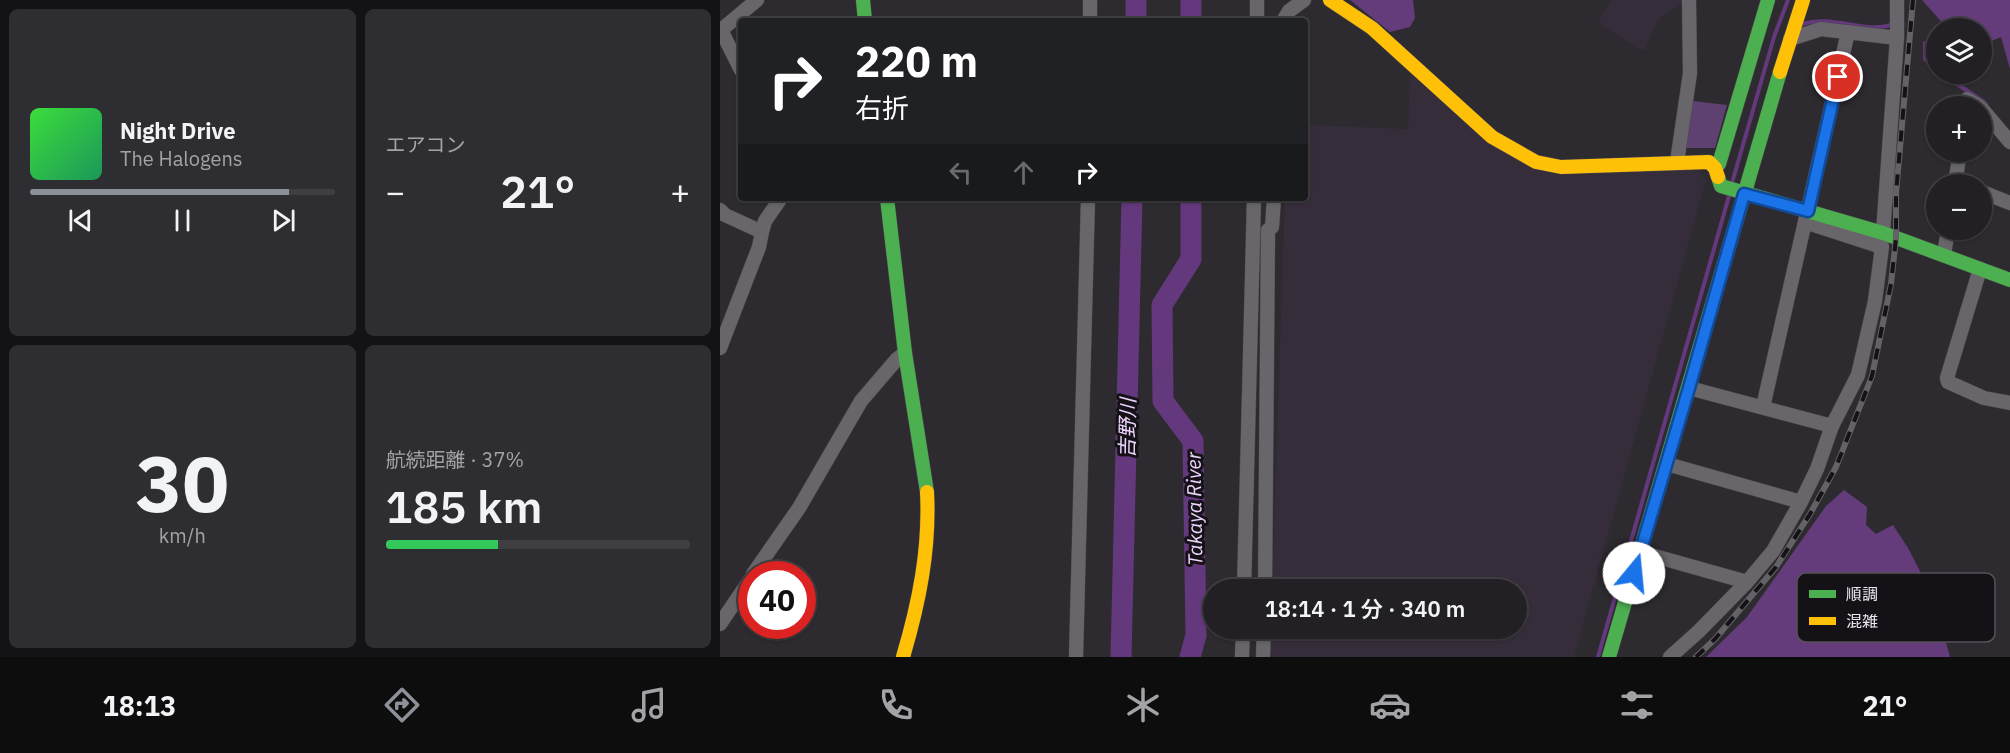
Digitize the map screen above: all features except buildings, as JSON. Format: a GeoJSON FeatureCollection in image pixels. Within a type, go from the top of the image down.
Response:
{"type":"FeatureCollection","features":[{"type":"Feature","properties":{"kind":"street"},"geometry":{"type":"LineString","coordinates":[[738,64],[720,30],[757,0]]}},
{"type":"Feature","properties":{"kind":"street"},"geometry":{"type":"LineString","coordinates":[[862,0],[865,18]]}},
{"type":"Feature","properties":{"kind":"street"},"geometry":{"type":"LineString","coordinates":[[1090,0],[1090,18]]}},
{"type":"Feature","properties":{"kind":"street"},"geometry":{"type":"LineString","coordinates":[[1257,0],[1257,18]]}},
{"type":"Feature","properties":{"kind":"street"},"geometry":{"type":"LineString","coordinates":[[1285,18],[1289,11],[1304,0]]}},
{"type":"Feature","properties":{"kind":"street"},"geometry":{"type":"LineString","coordinates":[[1330,0],[1372,28],[1492,137],[1536,162],[1561,167],[1709,162],[1715,168],[1721,186],[1807,216],[1881,247],[1875,301],[1858,375],[1832,426],[1817,469],[1801,502],[1773,551],[1747,582],[1670,657]]}},
{"type":"Feature","properties":{"kind":"street"},"geometry":{"type":"LineString","coordinates":[[1677,162],[1690,74],[1689,0]]}},
{"type":"Feature","properties":{"kind":"street"},"geometry":{"type":"LineString","coordinates":[[1715,168],[1719,164],[1767,0]]}},
{"type":"Feature","properties":{"kind":"street"},"geometry":{"type":"LineString","coordinates":[[1609,657],[1689,388],[1741,193],[1803,0]]}},
{"type":"Feature","properties":{"kind":"street"},"geometry":{"type":"LineString","coordinates":[[1883,233],[1897,38],[1897,0]]}},
{"type":"Feature","properties":{"kind":"street"},"geometry":{"type":"LineString","coordinates":[[1792,32],[1821,29],[1897,38]]}},
{"type":"Feature","properties":{"kind":"street"},"geometry":{"type":"LineString","coordinates":[[1763,406],[1848,32]]}},
{"type":"Feature","properties":{"kind":"street"},"geometry":{"type":"LineString","coordinates":[[1992,122],[2010,142]]}},
{"type":"Feature","properties":{"kind":"street"},"geometry":{"type":"LineString","coordinates":[[1992,196],[2010,202]]}},
{"type":"Feature","properties":{"kind":"street"},"geometry":{"type":"LineString","coordinates":[[720,348],[759,248],[765,220],[779,201]]}},
{"type":"Feature","properties":{"kind":"street"},"geometry":{"type":"LineString","coordinates":[[886,201],[905,353],[926,484],[928,513],[927,553],[916,612],[903,657]]}},
{"type":"Feature","properties":{"kind":"street"},"geometry":{"type":"LineString","coordinates":[[1076,657],[1088,201]]}},
{"type":"Feature","properties":{"kind":"street"},"geometry":{"type":"LineString","coordinates":[[1244,579],[1254,201]]}},
{"type":"Feature","properties":{"kind":"street"},"geometry":{"type":"LineString","coordinates":[[1265,579],[1268,230],[1266,201]]}},
{"type":"Feature","properties":{"kind":"street"},"geometry":{"type":"LineString","coordinates":[[1268,230],[1274,223],[1274,201]]}},
{"type":"Feature","properties":{"kind":"street"},"geometry":{"type":"LineString","coordinates":[[720,210],[762,232]]}},
{"type":"Feature","properties":{"kind":"street"},"geometry":{"type":"LineString","coordinates":[[1807,216],[1883,233],[2010,280]]}},
{"type":"Feature","properties":{"kind":"street"},"geometry":{"type":"LineString","coordinates":[[1944,254],[1946,240]]}},
{"type":"Feature","properties":{"kind":"street"},"geometry":{"type":"LineString","coordinates":[[1980,269],[1947,378],[1948,382],[1984,398],[2010,403]]}},
{"type":"Feature","properties":{"kind":"street"},"geometry":{"type":"LineString","coordinates":[[763,561],[800,508],[861,400],[905,353]]}},
{"type":"Feature","properties":{"kind":"street"},"geometry":{"type":"LineString","coordinates":[[1689,388],[1832,426]]}},
{"type":"Feature","properties":{"kind":"street"},"geometry":{"type":"LineString","coordinates":[[1666,464],[1801,502]]}},
{"type":"Feature","properties":{"kind":"street"},"geometry":{"type":"LineString","coordinates":[[1640,552],[1747,582]]}},
{"type":"Feature","properties":{"kind":"street"},"geometry":{"type":"LineString","coordinates":[[720,624],[738,597]]}},
{"type":"Feature","properties":{"kind":"street"},"geometry":{"type":"LineString","coordinates":[[1242,657],[1243,639]]}},
{"type":"Feature","properties":{"kind":"street"},"geometry":{"type":"LineString","coordinates":[[1263,657],[1264,639]]}},
{"type":"Feature","properties":{"kind":"shaded area"},"geometry":{"type":"Polygon","coordinates":[[[1350,0],[1413,0],[1415,18],[1410,27],[1390,32],[1350,0]]]}},
{"type":"Feature","properties":{"kind":"shaded area"},"geometry":{"type":"Polygon","coordinates":[[[1611,0],[1682,0],[1682,4],[1660,18],[1645,50],[1598,23],[1611,0]]]}},
{"type":"Feature","properties":{"kind":"shaded area"},"geometry":{"type":"Polygon","coordinates":[[[1922,0],[2010,0],[2010,69],[2001,37],[1992,41],[1992,18],[1938,18],[1922,0]]]}},
{"type":"Feature","properties":{"kind":"shaded area"},"geometry":{"type":"Polygon","coordinates":[[[1410,74],[1535,168],[1696,170],[1705,179],[1574,657],[1270,657],[1271,639],[1527,639],[1527,579],[1272,579],[1285,201],[1308,201],[1308,125],[1408,129],[1410,74]]]}},
{"type":"Feature","properties":{"kind":"shaded area"},"geometry":{"type":"Polygon","coordinates":[[[1693,101],[1727,105],[1715,148],[1685,148],[1693,101]]]}},
{"type":"Feature","properties":{"kind":"shaded area"},"geometry":{"type":"Polygon","coordinates":[[[1844,490],[1867,507],[1866,525],[1876,534],[1893,525],[1921,573],[1797,573],[1797,642],[1946,642],[1950,657],[1706,657],[1747,617],[1826,506],[1844,490]]]}},
{"type":"Feature","properties":{"kind":"waterway","name":"吉野川"},"geometry":{"type":"LineString","coordinates":[[1136,0],[1136,18]]}},
{"type":"Feature","properties":{"kind":"waterway","name":"Takaya River"},"geometry":{"type":"LineString","coordinates":[[1191,0],[1191,18]]}},
{"type":"Feature","properties":{"kind":"waterway"},"geometry":{"type":"LineString","coordinates":[[1732,183],[1774,37],[1788,0]]}},
{"type":"Feature","properties":{"kind":"waterway"},"geometry":{"type":"LineString","coordinates":[[1800,25],[1824,21],[1869,27],[1891,25]]}},
{"type":"Feature","properties":{"kind":"waterway"},"geometry":{"type":"LineString","coordinates":[[1925,43],[1926,60]]}},
{"type":"Feature","properties":{"kind":"waterway"},"geometry":{"type":"LineString","coordinates":[[1957,84],[1975,96]]}},
{"type":"Feature","properties":{"kind":"waterway"},"geometry":{"type":"LineString","coordinates":[[1598,657],[1729,196]]}},
{"type":"Feature","properties":{"kind":"waterway","name":"吉野川"},"geometry":{"type":"LineString","coordinates":[[1121,657],[1132,201]]}},
{"type":"Feature","properties":{"kind":"waterway","name":"Takaya River"},"geometry":{"type":"LineString","coordinates":[[1190,657],[1196,635],[1193,441],[1163,401],[1162,305],[1191,259],[1191,201]]}},
{"type":"Feature","properties":{"kind":"railway"},"geometry":{"type":"LineString","coordinates":[[1696,657],[1715,639],[1776,567],[1810,514],[1836,467],[1872,376],[1891,284],[1896,238],[1896,193],[1913,0]]}},
{"type":"Feature","properties":{"kind":"traffic: fast"},"geometry":{"type":"LineString","coordinates":[[863,0],[865,18]]}},
{"type":"Feature","properties":{"kind":"traffic: fast"},"geometry":{"type":"LineString","coordinates":[[1715,168],[1719,164],[1768,0]]}},
{"type":"Feature","properties":{"kind":"traffic: fast"},"geometry":{"type":"LineString","coordinates":[[1609,657],[1780,72]]}},
{"type":"Feature","properties":{"kind":"traffic: fast"},"geometry":{"type":"LineString","coordinates":[[1718,177],[1721,186],[1883,233],[2010,280]]}},
{"type":"Feature","properties":{"kind":"traffic: fast"},"geometry":{"type":"LineString","coordinates":[[887,201],[905,353],[927,492]]}},
{"type":"Feature","properties":{"kind":"traffic: slow"},"geometry":{"type":"LineString","coordinates":[[1330,0],[1372,28],[1492,137],[1536,162],[1561,167],[1709,162],[1715,168],[1718,177]]}},
{"type":"Feature","properties":{"kind":"traffic: slow"},"geometry":{"type":"LineString","coordinates":[[1780,72],[1803,0]]}},
{"type":"Feature","properties":{"kind":"traffic: slow"},"geometry":{"type":"LineString","coordinates":[[903,657],[922,576],[927,534],[927,492]]}},
{"type":"Feature","properties":{"kind":"route"},"geometry":{"type":"LineString","coordinates":[[1634,573],[1744,194],[1808,211],[1838,77]]}}]}
